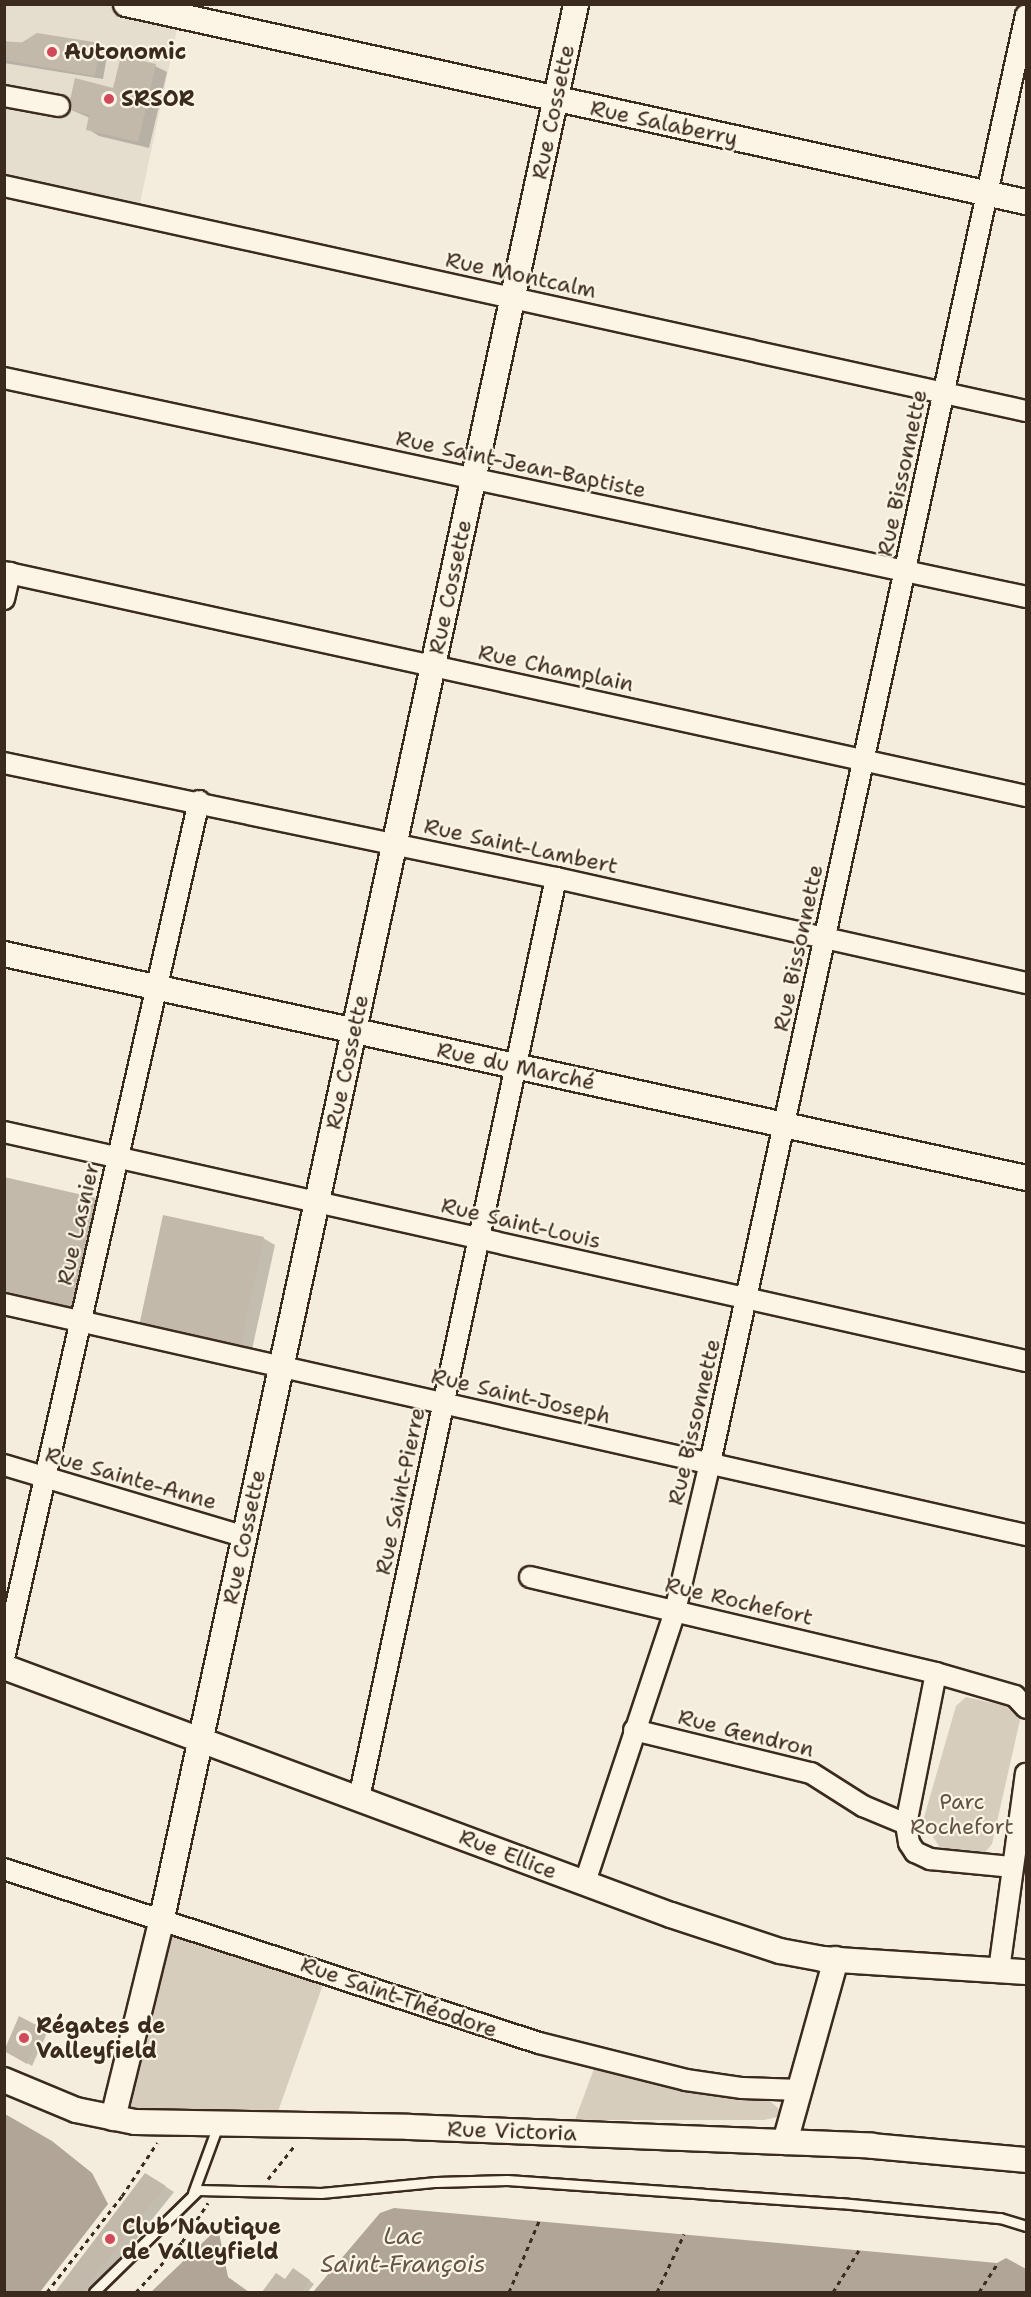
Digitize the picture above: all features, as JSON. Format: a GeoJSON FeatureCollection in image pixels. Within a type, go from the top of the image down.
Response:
{"type":"FeatureCollection","features":[{"type":"Feature","properties":{"kind":"street","name":"Rue Cossette"},"geometry":{"type":"LineString","coordinates":[[113,2118],[162,1918],[576,4]]}},
{"type":"Feature","properties":{"kind":"street","name":"Rue Salaberry"},"geometry":{"type":"LineString","coordinates":[[135,6],[1026,202]]}},
{"type":"Feature","properties":{"kind":"street","name":"Rue Bissonnette"},"geometry":{"type":"LineString","coordinates":[[585,1882],[675,1611],[710,1463],[1026,15]]}},
{"type":"Feature","properties":{"kind":"street"},"geometry":{"type":"LineString","coordinates":[[4,96],[59,106]]}},
{"type":"Feature","properties":{"kind":"street","name":"Rue Montcalm"},"geometry":{"type":"LineString","coordinates":[[4,186],[1026,411]]}},
{"type":"Feature","properties":{"kind":"street","name":"Rue Saint-Jean-Baptiste"},"geometry":{"type":"LineString","coordinates":[[4,378],[1026,597]]}},
{"type":"Feature","properties":{"kind":"street"},"geometry":{"type":"LineString","coordinates":[[4,599],[7,572]]}},
{"type":"Feature","properties":{"kind":"street","name":"Rue Champlain"},"geometry":{"type":"LineString","coordinates":[[7,572],[1026,796]]}},
{"type":"Feature","properties":{"kind":"street","name":"Rue Saint-Lambert"},"geometry":{"type":"LineString","coordinates":[[4,763],[199,801],[395,843],[825,936],[1026,983]]}},
{"type":"Feature","properties":{"kind":"street","name":"Rue Lasnier"},"geometry":{"type":"LineString","coordinates":[[4,1658],[199,801]]}},
{"type":"Feature","properties":{"kind":"street","name":"Rue Saint-Pierre"},"geometry":{"type":"LineString","coordinates":[[359,1798],[556,878]]}},
{"type":"Feature","properties":{"kind":"street","name":"Rue du Marché"},"geometry":{"type":"LineString","coordinates":[[4,954],[1026,1178]]}},
{"type":"Feature","properties":{"kind":"street","name":"Rue Saint-Louis"},"geometry":{"type":"LineString","coordinates":[[4,1132],[1026,1361]]}},
{"type":"Feature","properties":{"kind":"street","name":"Rue Saint-Joseph"},"geometry":{"type":"LineString","coordinates":[[4,1304],[1026,1535]]}},
{"type":"Feature","properties":{"kind":"street","name":"Rue Sainte-Anne"},"geometry":{"type":"LineString","coordinates":[[4,1465],[244,1537]]}},
{"type":"Feature","properties":{"kind":"street","name":"Rue Rochefort"},"geometry":{"type":"LineString","coordinates":[[530,1577],[936,1673],[1016,1696],[1026,1708]]}},
{"type":"Feature","properties":{"kind":"street","name":"Rue Ellice"},"geometry":{"type":"LineString","coordinates":[[4,1667],[585,1882],[780,1951],[836,1959],[1026,1972]]}},
{"type":"Feature","properties":{"kind":"street"},"geometry":{"type":"LineString","coordinates":[[936,1673],[906,1824],[909,1843],[922,1857],[1011,1867]]}},
{"type":"Feature","properties":{"kind":"street","name":"Rue Gendron"},"geometry":{"type":"LineString","coordinates":[[634,1730],[811,1773],[863,1806],[906,1824]]}},
{"type":"Feature","properties":{"kind":"street"},"geometry":{"type":"LineString","coordinates":[[999,1970],[1011,1867],[1026,1774]]}},
{"type":"Feature","properties":{"kind":"street","name":"Rue Saint-Théodore"},"geometry":{"type":"LineString","coordinates":[[4,1869],[162,1918],[506,2033],[597,2058],[708,2083],[801,2090]]}},
{"type":"Feature","properties":{"kind":"street"},"geometry":{"type":"LineString","coordinates":[[785,2142],[836,1959]]}},
{"type":"Feature","properties":{"kind":"street","name":"Rue Victoria"},"geometry":{"type":"LineString","coordinates":[[4,2080],[76,2110],[113,2118],[169,2124],[409,2127],[785,2142],[872,2146],[1026,2160]]}},
{"type":"Feature","properties":{"kind":"lane"},"geometry":{"type":"LineString","coordinates":[[193,2193],[219,2125]]}},
{"type":"Feature","properties":{"kind":"lane"},"geometry":{"type":"LineString","coordinates":[[94,2292],[198,2190],[215,2193],[321,2193],[436,2182],[507,2180],[840,2203],[1000,2218],[1026,2226]]}},
{"type":"Feature","properties":{"kind":"path"},"geometry":{"type":"LineString","coordinates":[[47,2292],[122,2196],[169,2124]]}},
{"type":"Feature","properties":{"kind":"path"},"geometry":{"type":"LineString","coordinates":[[256,2181],[275,2174],[295,2145],[306,2144]]}},
{"type":"Feature","properties":{"kind":"path"},"geometry":{"type":"LineString","coordinates":[[136,2292],[182,2242],[215,2193]]}},
{"type":"Feature","properties":{"kind":"path"},"geometry":{"type":"LineString","coordinates":[[509,2292],[539,2221]]}},
{"type":"Feature","properties":{"kind":"path"},"geometry":{"type":"LineString","coordinates":[[657,2292],[684,2234]]}},
{"type":"Feature","properties":{"kind":"path"},"geometry":{"type":"LineString","coordinates":[[833,2292],[859,2250]]}},
{"type":"Feature","properties":{"kind":"path"},"geometry":{"type":"LineString","coordinates":[[979,2292],[998,2263]]}},
{"type":"Feature","properties":{"kind":"shaded area"},"geometry":{"type":"Polygon","coordinates":[[[152,4],[181,10],[139,208],[5,176],[5,5],[152,4]]]}},
{"type":"Feature","properties":{"kind":"green space","name":"Parc Rochefort"},"geometry":{"type":"Polygon","coordinates":[[[966,1697],[1006,1706],[1020,1720],[992,1844],[982,1856],[942,1851],[923,1821],[956,1706],[966,1697]]]}},
{"type":"Feature","properties":{"kind":"green space"},"geometry":{"type":"Polygon","coordinates":[[[167,1927],[325,1979],[275,2120],[166,2116],[122,2109],[167,1927]]]}},
{"type":"Feature","properties":{"kind":"green space"},"geometry":{"type":"Polygon","coordinates":[[[595,2066],[681,2090],[770,2101],[780,2110],[778,2117],[764,2120],[575,2120],[595,2066]]]}},
{"type":"Feature","properties":{"kind":"water"},"geometry":{"type":"Polygon","coordinates":[[[5,2114],[52,2141],[92,2173],[108,2204],[40,2292],[5,2292],[5,2114]]]}},
{"type":"Feature","properties":{"kind":"water","name":"Lac Saint-François"},"geometry":{"type":"Polygon","coordinates":[[[394,2208],[997,2263],[1006,2258],[1026,2269],[1026,2292],[313,2292],[380,2213],[394,2208]]]}},
{"type":"Feature","properties":{"kind":"water"},"geometry":{"type":"Polygon","coordinates":[[[218,2228],[228,2277],[249,2292],[151,2292],[218,2228]]]}},
{"type":"Feature","properties":{"kind":"building","name":"Autonomic"},"geometry":{"type":"Polygon","coordinates":[[[37,33],[100,43],[95,76],[4,60],[4,41],[21,43],[37,33]]]}},
{"type":"Feature","properties":{"kind":"building","name":"SRSOR"},"geometry":{"type":"Polygon","coordinates":[[[121,56],[156,64],[138,142],[86,130],[89,115],[68,109],[75,78],[113,88],[121,56]]]}},
{"type":"Feature","properties":{"kind":"building"},"geometry":{"type":"Polygon","coordinates":[[[4,1177],[96,1198],[70,1311],[4,1296],[4,1177]]]}},
{"type":"Feature","properties":{"kind":"building"},"geometry":{"type":"Polygon","coordinates":[[[163,1215],[264,1237],[240,1348],[139,1326],[163,1215]]]}},
{"type":"Feature","properties":{"kind":"building","name":"Régates de Valleyfield"},"geometry":{"type":"Polygon","coordinates":[[[19,2016],[42,2028],[27,2064],[4,2051],[19,2016]]]}},
{"type":"Feature","properties":{"kind":"building","name":"Club Nautique de Valleyfield"},"geometry":{"type":"Polygon","coordinates":[[[145,2173],[166,2186],[82,2292],[55,2292],[145,2173]]]}},
{"type":"Feature","properties":{"kind":"building"},"geometry":{"type":"Polygon","coordinates":[[[293,2268],[310,2280],[301,2292],[262,2292],[276,2273],[285,2279],[293,2268]]]}},
{"type":"Feature","properties":{"kind":"place","name":"Autonomic"},"geometry":{"type":"Point","coordinates":[52,52]}},
{"type":"Feature","properties":{"kind":"place","name":"SRSOR"},"geometry":{"type":"Point","coordinates":[109,99]}},
{"type":"Feature","properties":{"kind":"place","name":"Régates de Valleyfield"},"geometry":{"type":"Point","coordinates":[24,2038]}},
{"type":"Feature","properties":{"kind":"place","name":"Club Nautique de Valleyfield"},"geometry":{"type":"Point","coordinates":[110,2239]}}]}
